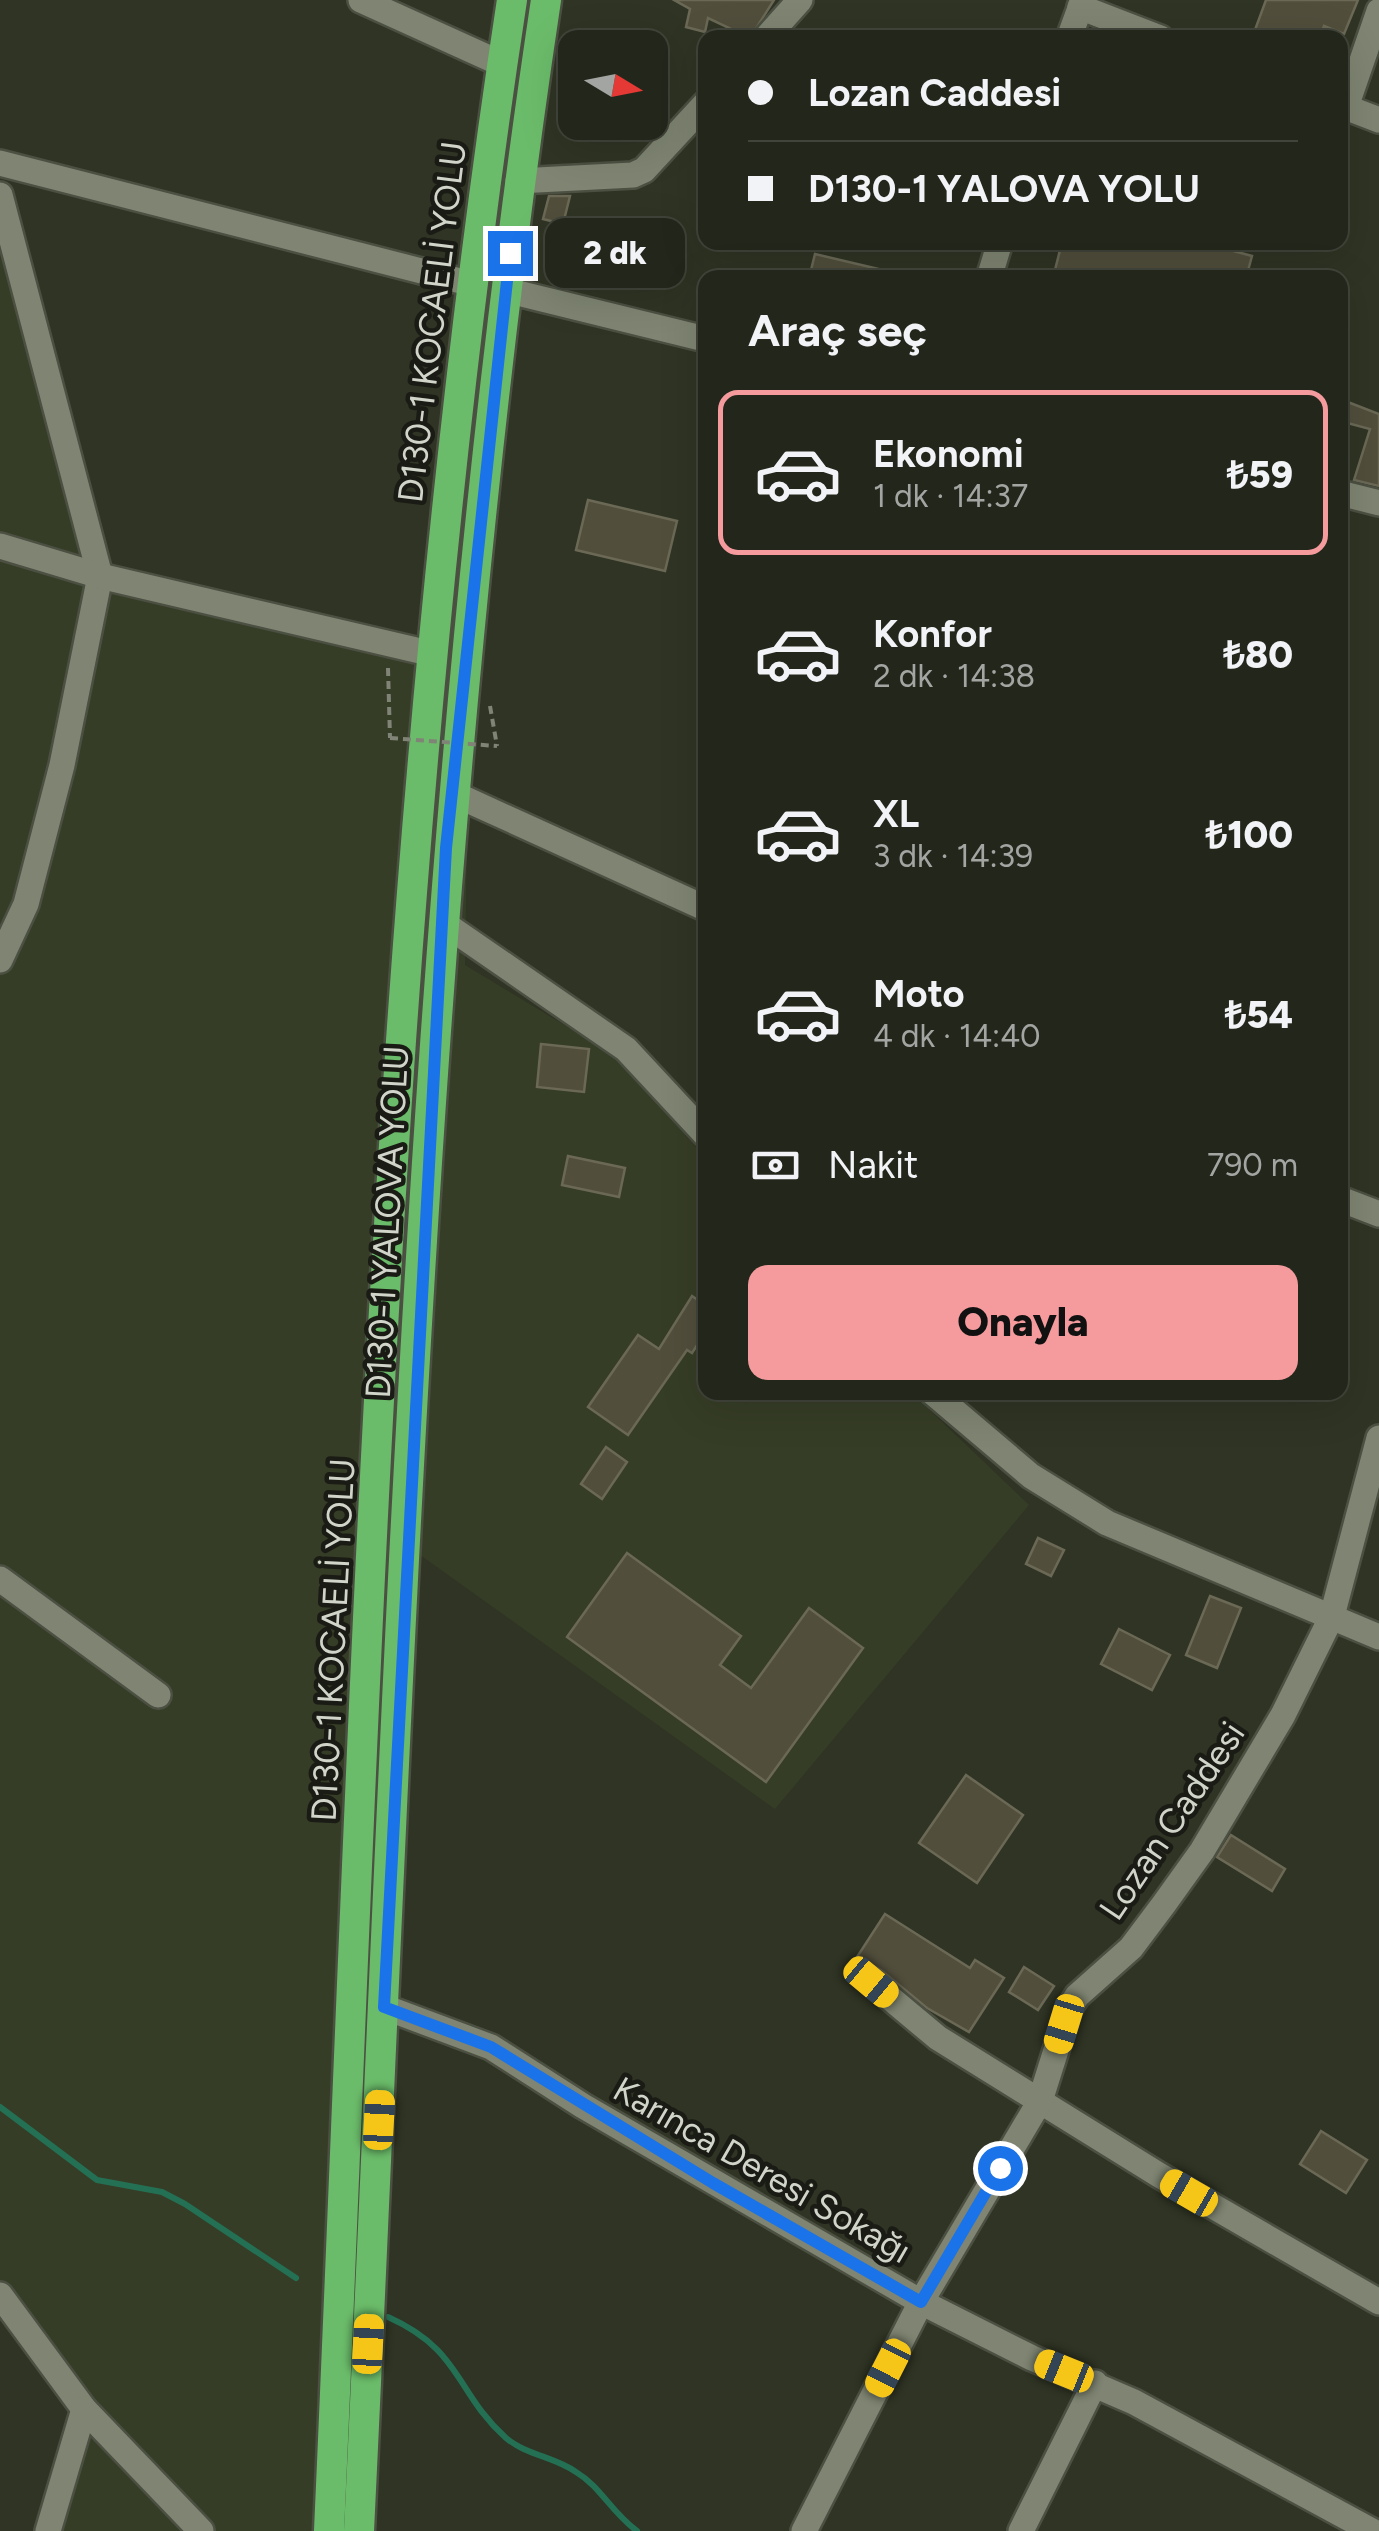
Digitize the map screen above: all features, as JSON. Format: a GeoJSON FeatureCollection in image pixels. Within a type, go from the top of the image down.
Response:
{"type":"FeatureCollection","features":[{"type":"Feature","properties":{"kind":"highway","name":"D130-1 KOCAELİ YOLU"},"geometry":{"type":"LineString","coordinates":[[329,2531],[387,1273],[424,740],[472,284],[512,0]]}},
{"type":"Feature","properties":{"kind":"highway","name":"D130-1 YALOVA YOLU"},"geometry":{"type":"LineString","coordinates":[[359,2531],[384,2007],[457,742],[513,291],[518,181],[546,0]]}},
{"type":"Feature","properties":{"kind":"street"},"geometry":{"type":"LineString","coordinates":[[361,0],[502,64]]}},
{"type":"Feature","properties":{"kind":"street"},"geometry":{"type":"LineString","coordinates":[[773,30],[800,0]]}},
{"type":"Feature","properties":{"kind":"street"},"geometry":{"type":"LineString","coordinates":[[1071,30],[1081,4],[1141,30]]}},
{"type":"Feature","properties":{"kind":"street"},"geometry":{"type":"LineString","coordinates":[[1348,93],[1379,11]]}},
{"type":"Feature","properties":{"kind":"street"},"geometry":{"type":"LineString","coordinates":[[1348,108],[1379,120]]}},
{"type":"Feature","properties":{"kind":"street"},"geometry":{"type":"LineString","coordinates":[[518,181],[644,170],[698,112]]}},
{"type":"Feature","properties":{"kind":"street"},"geometry":{"type":"LineString","coordinates":[[0,162],[472,284]]}},
{"type":"Feature","properties":{"kind":"street"},"geometry":{"type":"LineString","coordinates":[[0,195],[100,576],[62,765],[26,904],[0,960]]}},
{"type":"Feature","properties":{"kind":"street"},"geometry":{"type":"LineString","coordinates":[[698,337],[513,291],[448,926],[626,1049],[698,1126]]}},
{"type":"Feature","properties":{"kind":"street"},"geometry":{"type":"LineString","coordinates":[[1348,495],[1379,503]]}},
{"type":"Feature","properties":{"kind":"street"},"geometry":{"type":"LineString","coordinates":[[0,546],[100,576],[433,654]]}},
{"type":"Feature","properties":{"kind":"street"},"geometry":{"type":"LineString","coordinates":[[463,798],[698,905]]}},
{"type":"Feature","properties":{"kind":"street"},"geometry":{"type":"LineString","coordinates":[[1348,1202],[1379,1214]]}},
{"type":"Feature","properties":{"kind":"street"},"geometry":{"type":"LineString","coordinates":[[941,1400],[1030,1476],[1093,1516],[1379,1637]]}},
{"type":"Feature","properties":{"kind":"street","name":"Lozan Caddesi"},"geometry":{"type":"LineString","coordinates":[[804,2531],[921,2302],[1040,2101],[1069,2008],[1132,1948],[1202,1852],[1283,1715],[1332,1616],[1379,1438]]}},
{"type":"Feature","properties":{"kind":"street"},"geometry":{"type":"LineString","coordinates":[[0,1580],[158,1695]]}},
{"type":"Feature","properties":{"kind":"street"},"geometry":{"type":"LineString","coordinates":[[871,1982],[938,2038],[1379,2302]]}},
{"type":"Feature","properties":{"kind":"street","name":"Karınca Deresi Sokağı"},"geometry":{"type":"LineString","coordinates":[[384,2007],[491,2047],[713,2183],[921,2302],[1018,2352],[1095,2383],[1372,2531]]}},
{"type":"Feature","properties":{"kind":"street"},"geometry":{"type":"LineString","coordinates":[[0,2295],[84,2409],[201,2531]]}},
{"type":"Feature","properties":{"kind":"street"},"geometry":{"type":"LineString","coordinates":[[1021,2531],[1095,2383]]}},
{"type":"Feature","properties":{"kind":"street"},"geometry":{"type":"LineString","coordinates":[[48,2531],[84,2409]]}},
{"type":"Feature","properties":{"kind":"path"},"geometry":{"type":"LineString","coordinates":[[386,680],[390,738],[497,746],[488,695]]}},
{"type":"Feature","properties":{"kind":"shaded area"},"geometry":{"type":"Polygon","coordinates":[[[0,192],[100,576],[464,659],[456,756],[467,843],[465,965],[604,1049],[637,1079],[698,1150],[698,1400],[919,1400],[1029,1505],[775,1809],[409,1547],[363,2531],[48,2531],[84,2409],[0,2295],[0,192]]]}},
{"type":"Feature","properties":{"kind":"building"},"geometry":{"type":"Polygon","coordinates":[[[674,0],[774,0],[755,30],[733,30],[708,18],[705,30],[686,27],[690,9],[674,0]]]}},
{"type":"Feature","properties":{"kind":"building"},"geometry":{"type":"Polygon","coordinates":[[[1266,0],[1358,0],[1346,30],[1324,26],[1323,30],[1255,30],[1266,0]]]}},
{"type":"Feature","properties":{"kind":"building"},"geometry":{"type":"Polygon","coordinates":[[[549,196],[570,196],[563,224],[543,219],[549,196]]]}},
{"type":"Feature","properties":{"kind":"building"},"geometry":{"type":"Polygon","coordinates":[[[1060,250],[1230,250],[1252,256],[1248,270],[1055,270],[1060,250]]]}},
{"type":"Feature","properties":{"kind":"building"},"geometry":{"type":"Polygon","coordinates":[[[815,254],[883,270],[811,270],[815,254]]]}},
{"type":"Feature","properties":{"kind":"building"},"geometry":{"type":"Polygon","coordinates":[[[1348,402],[1379,414],[1379,486],[1354,480],[1370,429],[1348,423],[1348,402]]]}},
{"type":"Feature","properties":{"kind":"building"},"geometry":{"type":"Polygon","coordinates":[[[588,500],[677,521],[665,571],[576,550],[588,500]]]}},
{"type":"Feature","properties":{"kind":"building"},"geometry":{"type":"Polygon","coordinates":[[[541,1044],[589,1049],[584,1092],[537,1087],[541,1044]]]}},
{"type":"Feature","properties":{"kind":"building"},"geometry":{"type":"Polygon","coordinates":[[[568,1156],[625,1168],[619,1197],[562,1185],[568,1156]]]}},
{"type":"Feature","properties":{"kind":"building"},"geometry":{"type":"Polygon","coordinates":[[[692,1296],[698,1300],[698,1344],[692,1353],[687,1350],[628,1435],[588,1407],[638,1335],[659,1349],[692,1296]]]}},
{"type":"Feature","properties":{"kind":"building"},"geometry":{"type":"Polygon","coordinates":[[[606,1447],[627,1462],[602,1499],[581,1484],[606,1447]]]}},
{"type":"Feature","properties":{"kind":"building"},"geometry":{"type":"Polygon","coordinates":[[[1038,1538],[1064,1550],[1051,1576],[1026,1564],[1038,1538]]]}},
{"type":"Feature","properties":{"kind":"building"},"geometry":{"type":"Polygon","coordinates":[[[627,1553],[741,1636],[720,1665],[751,1688],[809,1608],[863,1648],[766,1782],[567,1637],[627,1553]]]}},
{"type":"Feature","properties":{"kind":"building"},"geometry":{"type":"Polygon","coordinates":[[[1210,1596],[1241,1608],[1217,1668],[1186,1655],[1210,1596]]]}},
{"type":"Feature","properties":{"kind":"building"},"geometry":{"type":"Polygon","coordinates":[[[1119,1629],[1170,1655],[1152,1690],[1101,1664],[1119,1629]]]}},
{"type":"Feature","properties":{"kind":"building"},"geometry":{"type":"Polygon","coordinates":[[[966,1775],[1023,1815],[977,1883],[919,1843],[966,1775]]]}},
{"type":"Feature","properties":{"kind":"building"},"geometry":{"type":"Polygon","coordinates":[[[1231,1835],[1285,1869],[1272,1891],[1217,1857],[1231,1835]]]}},
{"type":"Feature","properties":{"kind":"building"},"geometry":{"type":"Polygon","coordinates":[[[885,1914],[970,1968],[975,1960],[1004,1978],[969,2032],[927,2008],[881,1970],[857,1957],[885,1914]]]}},
{"type":"Feature","properties":{"kind":"building"},"geometry":{"type":"Polygon","coordinates":[[[1024,1967],[1054,1986],[1038,2010],[1009,1992],[1024,1967]]]}},
{"type":"Feature","properties":{"kind":"building"},"geometry":{"type":"Polygon","coordinates":[[[1321,2131],[1367,2160],[1346,2193],[1300,2164],[1321,2131]]]}},
{"type":"Feature","properties":{"kind":"waterway"},"geometry":{"type":"LineString","coordinates":[[0,2107],[97,2180],[162,2192],[296,2278]]}},
{"type":"Feature","properties":{"kind":"waterway"},"geometry":{"type":"LineString","coordinates":[[388,2317],[430,2343],[506,2438],[585,2478],[637,2531]]}},
{"type":"Feature","properties":{"kind":"route"},"geometry":{"type":"LineString","coordinates":[[510,253],[446,848],[384,2007],[491,2047],[583,2106],[921,2302],[1000,2168]]}}]}
